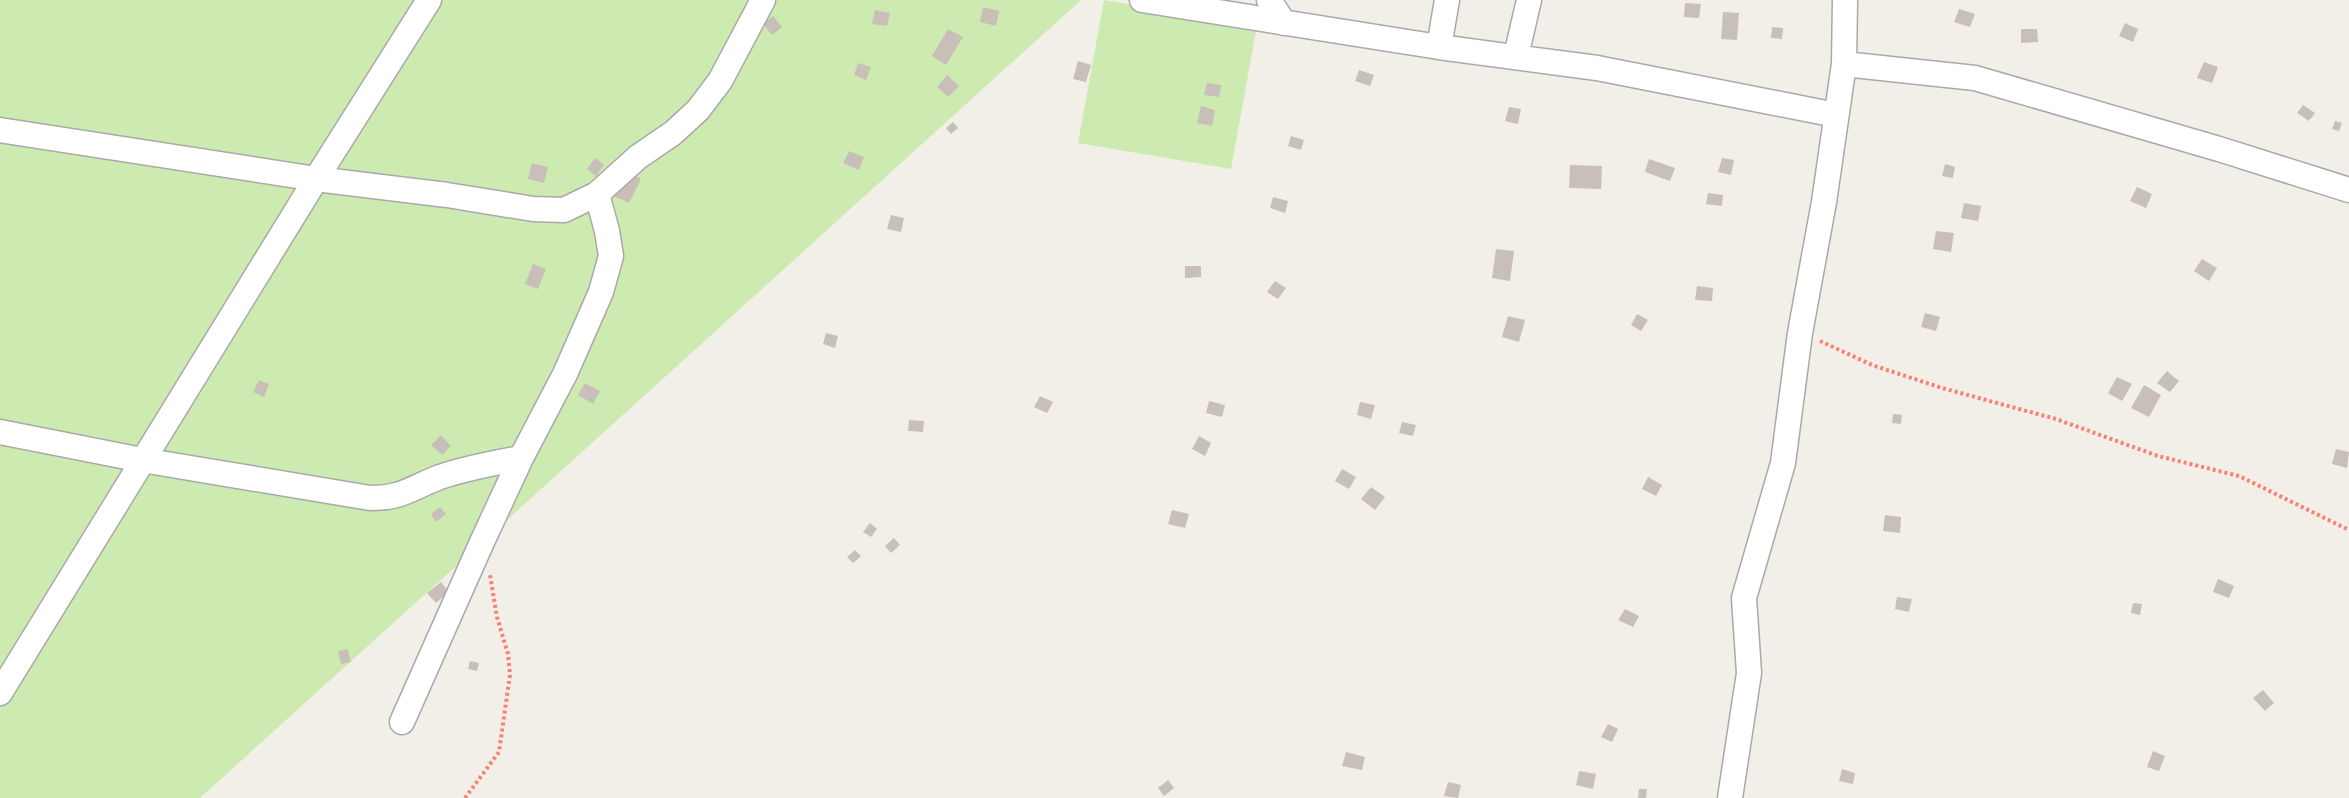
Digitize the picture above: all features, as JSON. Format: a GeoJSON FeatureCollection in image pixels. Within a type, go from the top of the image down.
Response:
{"type":"FeatureCollection","features":[{"type":"Feature","properties":{"kind":"street"},"geometry":{"type":"LineString","coordinates":[[0,693],[142,460],[429,0]]}},
{"type":"Feature","properties":{"kind":"street"},"geometry":{"type":"LineString","coordinates":[[0,130],[316,179],[447,195],[532,209],[564,210],[597,194],[638,157],[673,133],[698,110],[720,81],[763,0]]}},
{"type":"Feature","properties":{"kind":"street"},"geometry":{"type":"LineString","coordinates":[[1142,0],[1284,24],[1596,68],[1836,115]]}},
{"type":"Feature","properties":{"kind":"street"},"geometry":{"type":"LineString","coordinates":[[1269,0],[1284,24]]}},
{"type":"Feature","properties":{"kind":"street"},"geometry":{"type":"LineString","coordinates":[[1438,47],[1447,0]]}},
{"type":"Feature","properties":{"kind":"street"},"geometry":{"type":"LineString","coordinates":[[1516,56],[1529,0]]}},
{"type":"Feature","properties":{"kind":"street"},"geometry":{"type":"LineString","coordinates":[[1730,798],[1749,673],[1744,598],[1783,464],[1800,333],[1824,202],[1844,64],[1845,0]]}},
{"type":"Feature","properties":{"kind":"street"},"geometry":{"type":"LineString","coordinates":[[1844,64],[1975,78],[2219,149],[2349,190]]}},
{"type":"Feature","properties":{"kind":"street"},"geometry":{"type":"LineString","coordinates":[[402,722],[482,542],[521,458],[565,374],[601,292],[610,256],[607,231],[597,194]]}},
{"type":"Feature","properties":{"kind":"street"},"geometry":{"type":"LineString","coordinates":[[0,432],[142,460],[370,498],[391,498],[440,477],[521,458]]}},
{"type":"Feature","properties":{"kind":"path"},"geometry":{"type":"LineString","coordinates":[[1800,333],[1872,364],[1942,388],[2056,419],[2158,456],[2239,476],[2349,530]]}},
{"type":"Feature","properties":{"kind":"path"},"geometry":{"type":"LineString","coordinates":[[465,798],[499,752],[510,675],[508,654],[497,617],[494,590],[482,542]]}},
{"type":"Feature","properties":{"kind":"green space"},"geometry":{"type":"Polygon","coordinates":[[[0,0],[1081,0],[200,798],[0,798],[0,0]]]}},
{"type":"Feature","properties":{"kind":"green space"},"geometry":{"type":"Polygon","coordinates":[[[1104,0],[1257,26],[1231,169],[1078,143],[1104,0]]]}},
{"type":"Feature","properties":{"kind":"building"},"geometry":{"type":"Polygon","coordinates":[[[1685,3],[1701,4],[1699,18],[1684,17],[1685,3]]]}},
{"type":"Feature","properties":{"kind":"building"},"geometry":{"type":"Polygon","coordinates":[[[983,7],[999,11],[996,26],[980,22],[983,7]]]}},
{"type":"Feature","properties":{"kind":"building"},"geometry":{"type":"Polygon","coordinates":[[[1959,9],[1975,14],[1970,27],[1954,22],[1959,9]]]}},
{"type":"Feature","properties":{"kind":"building"},"geometry":{"type":"Polygon","coordinates":[[[875,10],[890,13],[887,26],[872,24],[875,10]]]}},
{"type":"Feature","properties":{"kind":"building"},"geometry":{"type":"Polygon","coordinates":[[[1723,12],[1739,13],[1737,40],[1721,39],[1723,12]]]}},
{"type":"Feature","properties":{"kind":"building"},"geometry":{"type":"Polygon","coordinates":[[[773,16],[782,27],[772,35],[763,24],[773,16]]]}},
{"type":"Feature","properties":{"kind":"building"},"geometry":{"type":"Polygon","coordinates":[[[2125,23],[2138,29],[2133,42],[2119,36],[2125,23]]]}},
{"type":"Feature","properties":{"kind":"building"},"geometry":{"type":"Polygon","coordinates":[[[1772,27],[1783,28],[1782,39],[1771,38],[1772,27]]]}},
{"type":"Feature","properties":{"kind":"building"},"geometry":{"type":"Polygon","coordinates":[[[948,29],[963,37],[946,65],[932,56],[948,29]]]}},
{"type":"Feature","properties":{"kind":"building"},"geometry":{"type":"Polygon","coordinates":[[[2021,29],[2037,29],[2038,42],[2021,43],[2021,29]]]}},
{"type":"Feature","properties":{"kind":"building"},"geometry":{"type":"Polygon","coordinates":[[[1078,61],[1091,65],[1086,82],[1073,79],[1078,61]]]}},
{"type":"Feature","properties":{"kind":"building"},"geometry":{"type":"Polygon","coordinates":[[[2204,62],[2218,67],[2212,83],[2197,78],[2204,62]]]}},
{"type":"Feature","properties":{"kind":"building"},"geometry":{"type":"Polygon","coordinates":[[[858,63],[871,67],[866,80],[854,75],[858,63]]]}},
{"type":"Feature","properties":{"kind":"building"},"geometry":{"type":"Polygon","coordinates":[[[1359,70],[1374,75],[1370,86],[1355,81],[1359,70]]]}},
{"type":"Feature","properties":{"kind":"building"},"geometry":{"type":"Polygon","coordinates":[[[947,75],[959,86],[948,97],[937,87],[947,75]]]}},
{"type":"Feature","properties":{"kind":"building"},"geometry":{"type":"Polygon","coordinates":[[[1207,83],[1221,85],[1219,97],[1204,95],[1207,83]]]}},
{"type":"Feature","properties":{"kind":"building"},"geometry":{"type":"Polygon","coordinates":[[[2303,105],[2315,113],[2309,121],[2297,113],[2303,105]]]}},
{"type":"Feature","properties":{"kind":"building"},"geometry":{"type":"Polygon","coordinates":[[[1201,106],[1215,110],[1212,126],[1197,123],[1201,106]]]}},
{"type":"Feature","properties":{"kind":"building"},"geometry":{"type":"Polygon","coordinates":[[[1509,107],[1521,109],[1518,124],[1505,121],[1509,107]]]}},
{"type":"Feature","properties":{"kind":"building"},"geometry":{"type":"Polygon","coordinates":[[[2335,121],[2342,123],[2339,131],[2332,129],[2335,121]]]}},
{"type":"Feature","properties":{"kind":"building"},"geometry":{"type":"Polygon","coordinates":[[[953,122],[958,128],[951,134],[946,128],[953,122]]]}},
{"type":"Feature","properties":{"kind":"building"},"geometry":{"type":"Polygon","coordinates":[[[1291,136],[1304,140],[1301,150],[1288,146],[1291,136]]]}},
{"type":"Feature","properties":{"kind":"building"},"geometry":{"type":"Polygon","coordinates":[[[849,151],[864,157],[859,170],[843,163],[849,151]]]}},
{"type":"Feature","properties":{"kind":"building"},"geometry":{"type":"Polygon","coordinates":[[[595,158],[604,165],[596,176],[587,169],[595,158]]]}},
{"type":"Feature","properties":{"kind":"building"},"geometry":{"type":"Polygon","coordinates":[[[1722,158],[1734,160],[1731,175],[1718,172],[1722,158]]]}},
{"type":"Feature","properties":{"kind":"building"},"geometry":{"type":"Polygon","coordinates":[[[1649,159],[1675,168],[1670,181],[1645,172],[1649,159]]]}},
{"type":"Feature","properties":{"kind":"building"},"geometry":{"type":"Polygon","coordinates":[[[532,163],[548,167],[544,183],[528,179],[532,163]]]}},
{"type":"Feature","properties":{"kind":"building"},"geometry":{"type":"Polygon","coordinates":[[[1945,164],[1955,167],[1953,178],[1942,176],[1945,164]]]}},
{"type":"Feature","properties":{"kind":"building"},"geometry":{"type":"Polygon","coordinates":[[[1570,165],[1602,166],[1601,189],[1569,188],[1570,165]]]}},
{"type":"Feature","properties":{"kind":"building"},"geometry":{"type":"Polygon","coordinates":[[[624,171],[641,179],[629,203],[613,196],[624,171]]]}},
{"type":"Feature","properties":{"kind":"building"},"geometry":{"type":"Polygon","coordinates":[[[2137,187],[2152,194],[2146,208],[2130,201],[2137,187]]]}},
{"type":"Feature","properties":{"kind":"building"},"geometry":{"type":"Polygon","coordinates":[[[1708,193],[1723,195],[1722,206],[1706,204],[1708,193]]]}},
{"type":"Feature","properties":{"kind":"building"},"geometry":{"type":"Polygon","coordinates":[[[1273,197],[1288,201],[1285,213],[1270,208],[1273,197]]]}},
{"type":"Feature","properties":{"kind":"building"},"geometry":{"type":"Polygon","coordinates":[[[1964,203],[1981,206],[1978,221],[1961,218],[1964,203]]]}},
{"type":"Feature","properties":{"kind":"building"},"geometry":{"type":"Polygon","coordinates":[[[891,215],[904,218],[901,232],[887,229],[891,215]]]}},
{"type":"Feature","properties":{"kind":"building"},"geometry":{"type":"Polygon","coordinates":[[[1936,231],[1954,233],[1951,252],[1933,249],[1936,231]]]}},
{"type":"Feature","properties":{"kind":"building"},"geometry":{"type":"Polygon","coordinates":[[[1496,249],[1514,251],[1510,281],[1492,278],[1496,249]]]}},
{"type":"Feature","properties":{"kind":"building"},"geometry":{"type":"Polygon","coordinates":[[[2202,259],[2217,268],[2209,281],[2194,271],[2202,259]]]}},
{"type":"Feature","properties":{"kind":"building"},"geometry":{"type":"Polygon","coordinates":[[[533,264],[546,269],[538,289],[525,284],[533,264]]]}},
{"type":"Feature","properties":{"kind":"building"},"geometry":{"type":"Polygon","coordinates":[[[1185,266],[1201,266],[1201,277],[1185,278],[1185,266]]]}},
{"type":"Feature","properties":{"kind":"building"},"geometry":{"type":"Polygon","coordinates":[[[1275,281],[1286,288],[1278,299],[1267,292],[1275,281]]]}},
{"type":"Feature","properties":{"kind":"building"},"geometry":{"type":"Polygon","coordinates":[[[1697,286],[1713,288],[1712,301],[1695,300],[1697,286]]]}},
{"type":"Feature","properties":{"kind":"building"},"geometry":{"type":"Polygon","coordinates":[[[1925,313],[1940,317],[1936,331],[1921,327],[1925,313]]]}},
{"type":"Feature","properties":{"kind":"building"},"geometry":{"type":"Polygon","coordinates":[[[1637,314],[1648,320],[1641,331],[1631,325],[1637,314]]]}},
{"type":"Feature","properties":{"kind":"building"},"geometry":{"type":"Polygon","coordinates":[[[1508,316],[1525,320],[1519,342],[1502,337],[1508,316]]]}},
{"type":"Feature","properties":{"kind":"building"},"geometry":{"type":"Polygon","coordinates":[[[826,333],[838,336],[835,348],[823,344],[826,333]]]}},
{"type":"Feature","properties":{"kind":"building"},"geometry":{"type":"Polygon","coordinates":[[[2167,371],[2179,381],[2170,392],[2157,383],[2167,371]]]}},
{"type":"Feature","properties":{"kind":"building"},"geometry":{"type":"Polygon","coordinates":[[[2117,377],[2132,384],[2122,401],[2108,393],[2117,377]]]}},
{"type":"Feature","properties":{"kind":"building"},"geometry":{"type":"Polygon","coordinates":[[[259,380],[269,384],[264,397],[253,392],[259,380]]]}},
{"type":"Feature","properties":{"kind":"building"},"geometry":{"type":"Polygon","coordinates":[[[585,383],[600,391],[593,404],[578,395],[585,383]]]}},
{"type":"Feature","properties":{"kind":"building"},"geometry":{"type":"Polygon","coordinates":[[[2144,385],[2161,395],[2149,417],[2131,408],[2144,385]]]}},
{"type":"Feature","properties":{"kind":"building"},"geometry":{"type":"Polygon","coordinates":[[[1040,396],[1053,402],[1047,413],[1034,407],[1040,396]]]}},
{"type":"Feature","properties":{"kind":"building"},"geometry":{"type":"Polygon","coordinates":[[[1209,401],[1225,405],[1222,417],[1206,413],[1209,401]]]}},
{"type":"Feature","properties":{"kind":"building"},"geometry":{"type":"Polygon","coordinates":[[[1360,402],[1375,405],[1371,419],[1357,415],[1360,402]]]}},
{"type":"Feature","properties":{"kind":"building"},"geometry":{"type":"Polygon","coordinates":[[[1893,414],[1902,415],[1901,424],[1892,423],[1893,414]]]}},
{"type":"Feature","properties":{"kind":"building"},"geometry":{"type":"Polygon","coordinates":[[[909,420],[924,421],[923,432],[908,431],[909,420]]]}},
{"type":"Feature","properties":{"kind":"building"},"geometry":{"type":"Polygon","coordinates":[[[1402,422],[1416,425],[1413,436],[1399,433],[1402,422]]]}},
{"type":"Feature","properties":{"kind":"building"},"geometry":{"type":"Polygon","coordinates":[[[441,435],[451,446],[442,455],[431,445],[441,435]]]}},
{"type":"Feature","properties":{"kind":"building"},"geometry":{"type":"Polygon","coordinates":[[[1199,436],[1211,443],[1205,456],[1192,449],[1199,436]]]}},
{"type":"Feature","properties":{"kind":"building"},"geometry":{"type":"Polygon","coordinates":[[[2336,449],[2349,452],[2347,468],[2332,464],[2336,449]]]}},
{"type":"Feature","properties":{"kind":"building"},"geometry":{"type":"Polygon","coordinates":[[[1342,469],[1356,477],[1349,489],[1335,481],[1342,469]]]}},
{"type":"Feature","properties":{"kind":"building"},"geometry":{"type":"Polygon","coordinates":[[[1648,477],[1662,485],[1656,496],[1642,489],[1648,477]]]}},
{"type":"Feature","properties":{"kind":"building"},"geometry":{"type":"Polygon","coordinates":[[[1371,487],[1385,497],[1375,510],[1361,499],[1371,487]]]}},
{"type":"Feature","properties":{"kind":"building"},"geometry":{"type":"Polygon","coordinates":[[[440,507],[446,514],[436,522],[431,514],[440,507]]]}},
{"type":"Feature","properties":{"kind":"building"},"geometry":{"type":"Polygon","coordinates":[[[1172,510],[1189,514],[1185,528],[1168,524],[1172,510]]]}},
{"type":"Feature","properties":{"kind":"building"},"geometry":{"type":"Polygon","coordinates":[[[1885,515],[1901,517],[1900,533],[1883,531],[1885,515]]]}},
{"type":"Feature","properties":{"kind":"building"},"geometry":{"type":"Polygon","coordinates":[[[870,523],[877,529],[871,537],[863,532],[870,523]]]}},
{"type":"Feature","properties":{"kind":"building"},"geometry":{"type":"Polygon","coordinates":[[[894,538],[900,545],[891,553],[885,546],[894,538]]]}},
{"type":"Feature","properties":{"kind":"building"},"geometry":{"type":"Polygon","coordinates":[[[855,550],[861,556],[853,563],[847,557],[855,550]]]}},
{"type":"Feature","properties":{"kind":"building"},"geometry":{"type":"Polygon","coordinates":[[[2218,579],[2234,586],[2229,598],[2213,592],[2218,579]]]}},
{"type":"Feature","properties":{"kind":"building"},"geometry":{"type":"Polygon","coordinates":[[[441,582],[449,592],[436,603],[427,593],[441,582]]]}},
{"type":"Feature","properties":{"kind":"building"},"geometry":{"type":"Polygon","coordinates":[[[1897,597],[1912,599],[1909,612],[1895,609],[1897,597]]]}},
{"type":"Feature","properties":{"kind":"building"},"geometry":{"type":"Polygon","coordinates":[[[2133,603],[2142,604],[2140,615],[2131,613],[2133,603]]]}},
{"type":"Feature","properties":{"kind":"building"},"geometry":{"type":"Polygon","coordinates":[[[1625,609],[1639,616],[1633,627],[1618,620],[1625,609]]]}},
{"type":"Feature","properties":{"kind":"building"},"geometry":{"type":"Polygon","coordinates":[[[348,649],[351,662],[341,664],[338,651],[348,649]]]}},
{"type":"Feature","properties":{"kind":"building"},"geometry":{"type":"Polygon","coordinates":[[[470,661],[479,663],[477,671],[468,669],[470,661]]]}},
{"type":"Feature","properties":{"kind":"building"},"geometry":{"type":"Polygon","coordinates":[[[2263,690],[2274,703],[2265,711],[2253,698],[2263,690]]]}},
{"type":"Feature","properties":{"kind":"building"},"geometry":{"type":"Polygon","coordinates":[[[1608,724],[1618,729],[1612,742],[1601,737],[1608,724]]]}},
{"type":"Feature","properties":{"kind":"building"},"geometry":{"type":"Polygon","coordinates":[[[2153,751],[2165,756],[2159,771],[2147,767],[2153,751]]]}},
{"type":"Feature","properties":{"kind":"building"},"geometry":{"type":"Polygon","coordinates":[[[1346,752],[1365,757],[1362,770],[1342,766],[1346,752]]]}},
{"type":"Feature","properties":{"kind":"building"},"geometry":{"type":"Polygon","coordinates":[[[1842,769],[1855,773],[1853,784],[1839,781],[1842,769]]]}},
{"type":"Feature","properties":{"kind":"building"},"geometry":{"type":"Polygon","coordinates":[[[1579,771],[1596,774],[1593,789],[1576,785],[1579,771]]]}},
{"type":"Feature","properties":{"kind":"building"},"geometry":{"type":"Polygon","coordinates":[[[1168,780],[1174,788],[1164,796],[1158,788],[1168,780]]]}},
{"type":"Feature","properties":{"kind":"building"},"geometry":{"type":"Polygon","coordinates":[[[1448,782],[1461,785],[1458,798],[1444,796],[1448,782]]]}},
{"type":"Feature","properties":{"kind":"building"},"geometry":{"type":"Polygon","coordinates":[[[1639,789],[1647,789],[1646,798],[1638,798],[1639,789]]]}}]}
